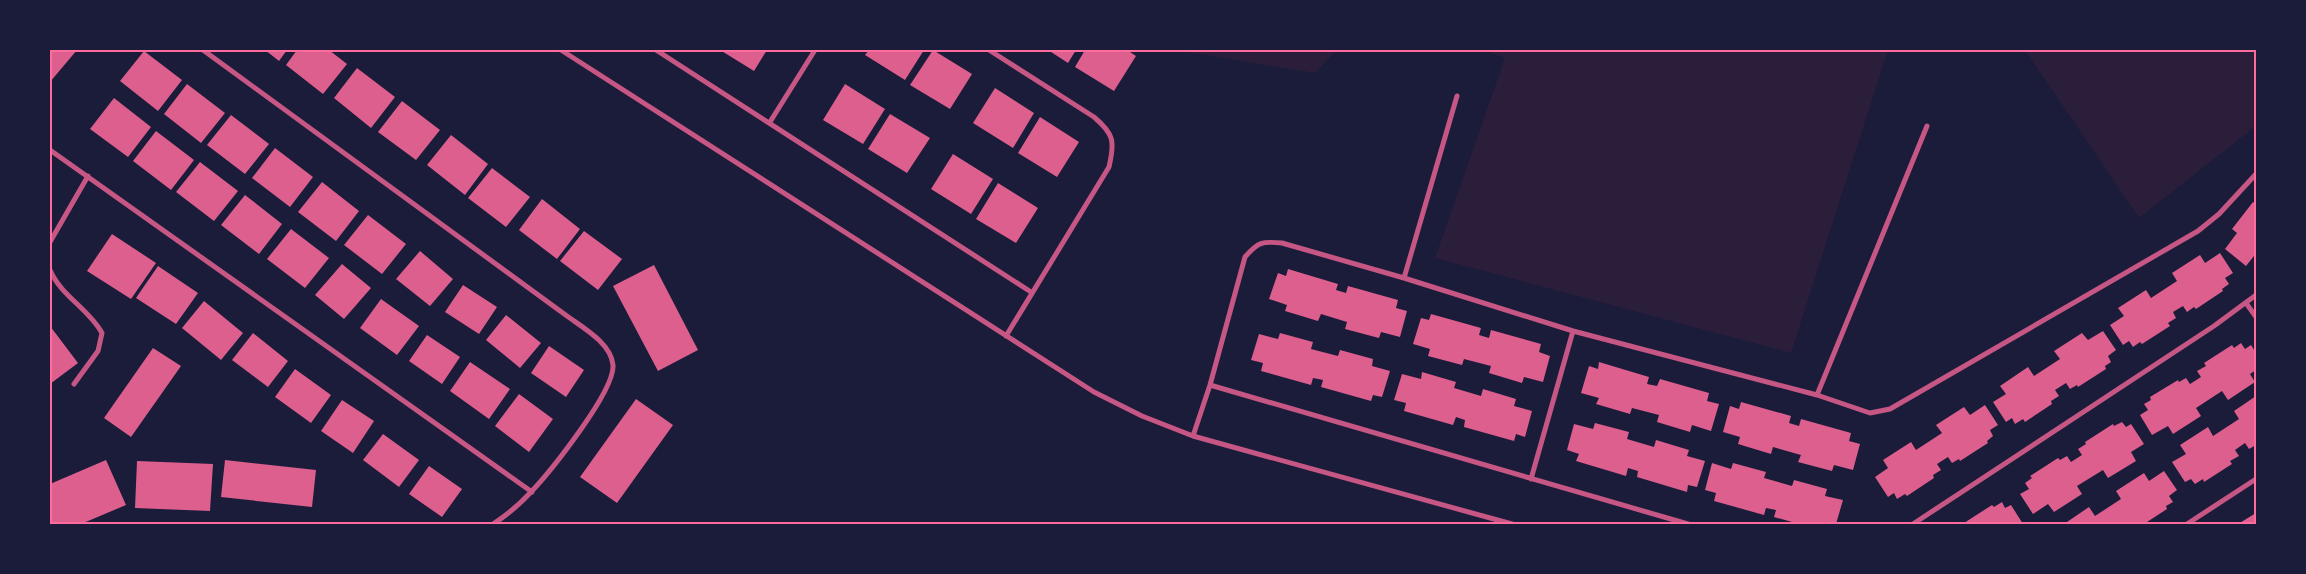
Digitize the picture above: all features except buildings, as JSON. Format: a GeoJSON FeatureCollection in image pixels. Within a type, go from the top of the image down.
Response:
{"type":"FeatureCollection","features":[{"type":"Feature","properties":{"kind":"street"},"geometry":{"type":"LineString","coordinates":[[203,50],[559,310],[598,340],[608,351],[613,363],[612,374],[594,409],[532,492],[509,514],[493,524]]}},
{"type":"Feature","properties":{"kind":"street"},"geometry":{"type":"LineString","coordinates":[[561,50],[1094,392],[1142,416],[1193,436],[1512,524]]}},
{"type":"Feature","properties":{"kind":"street"},"geometry":{"type":"LineString","coordinates":[[656,50],[1031,292]]}},
{"type":"Feature","properties":{"kind":"street"},"geometry":{"type":"LineString","coordinates":[[770,122],[815,50]]}},
{"type":"Feature","properties":{"kind":"street"},"geometry":{"type":"LineString","coordinates":[[989,50],[1094,117],[1106,128],[1112,139],[1109,167],[1031,292],[1006,336]]}},
{"type":"Feature","properties":{"kind":"street"},"geometry":{"type":"LineString","coordinates":[[1404,278],[1457,96]]}},
{"type":"Feature","properties":{"kind":"street"},"geometry":{"type":"LineString","coordinates":[[1817,395],[1927,126]]}},
{"type":"Feature","properties":{"kind":"street"},"geometry":{"type":"LineString","coordinates":[[50,150],[532,492]]}},
{"type":"Feature","properties":{"kind":"street"},"geometry":{"type":"LineString","coordinates":[[1193,436],[1210,385],[1245,257],[1255,246],[1265,242],[1282,243],[1404,278],[1573,331],[1817,395],[1870,413],[1890,409],[2198,231],[2219,214],[2256,174]]}},
{"type":"Feature","properties":{"kind":"street"},"geometry":{"type":"LineString","coordinates":[[50,242],[88,176]]}},
{"type":"Feature","properties":{"kind":"street"},"geometry":{"type":"LineString","coordinates":[[50,270],[60,287],[97,324],[102,333],[102,340],[98,351],[74,384]]}},
{"type":"Feature","properties":{"kind":"street"},"geometry":{"type":"LineString","coordinates":[[1913,524],[2256,295]]}},
{"type":"Feature","properties":{"kind":"street"},"geometry":{"type":"LineString","coordinates":[[2246,303],[2256,317]]}},
{"type":"Feature","properties":{"kind":"street"},"geometry":{"type":"LineString","coordinates":[[1531,479],[1573,331]]}},
{"type":"Feature","properties":{"kind":"street"},"geometry":{"type":"LineString","coordinates":[[1210,385],[1688,524]]}},
{"type":"Feature","properties":{"kind":"street"},"geometry":{"type":"LineString","coordinates":[[2187,524],[2256,479]]}},
{"type":"Feature","properties":{"kind":"shaded area"},"geometry":{"type":"Polygon","coordinates":[[[1175,50],[1337,50],[1315,73],[1175,50]]]}},
{"type":"Feature","properties":{"kind":"shaded area"},"geometry":{"type":"Polygon","coordinates":[[[1484,50],[1888,50],[1791,353],[1435,258],[1505,58],[1484,50]]]}},
{"type":"Feature","properties":{"kind":"shaded area"},"geometry":{"type":"Polygon","coordinates":[[[2025,50],[2256,50],[2256,126],[2139,218],[2025,50]]]}}]}
